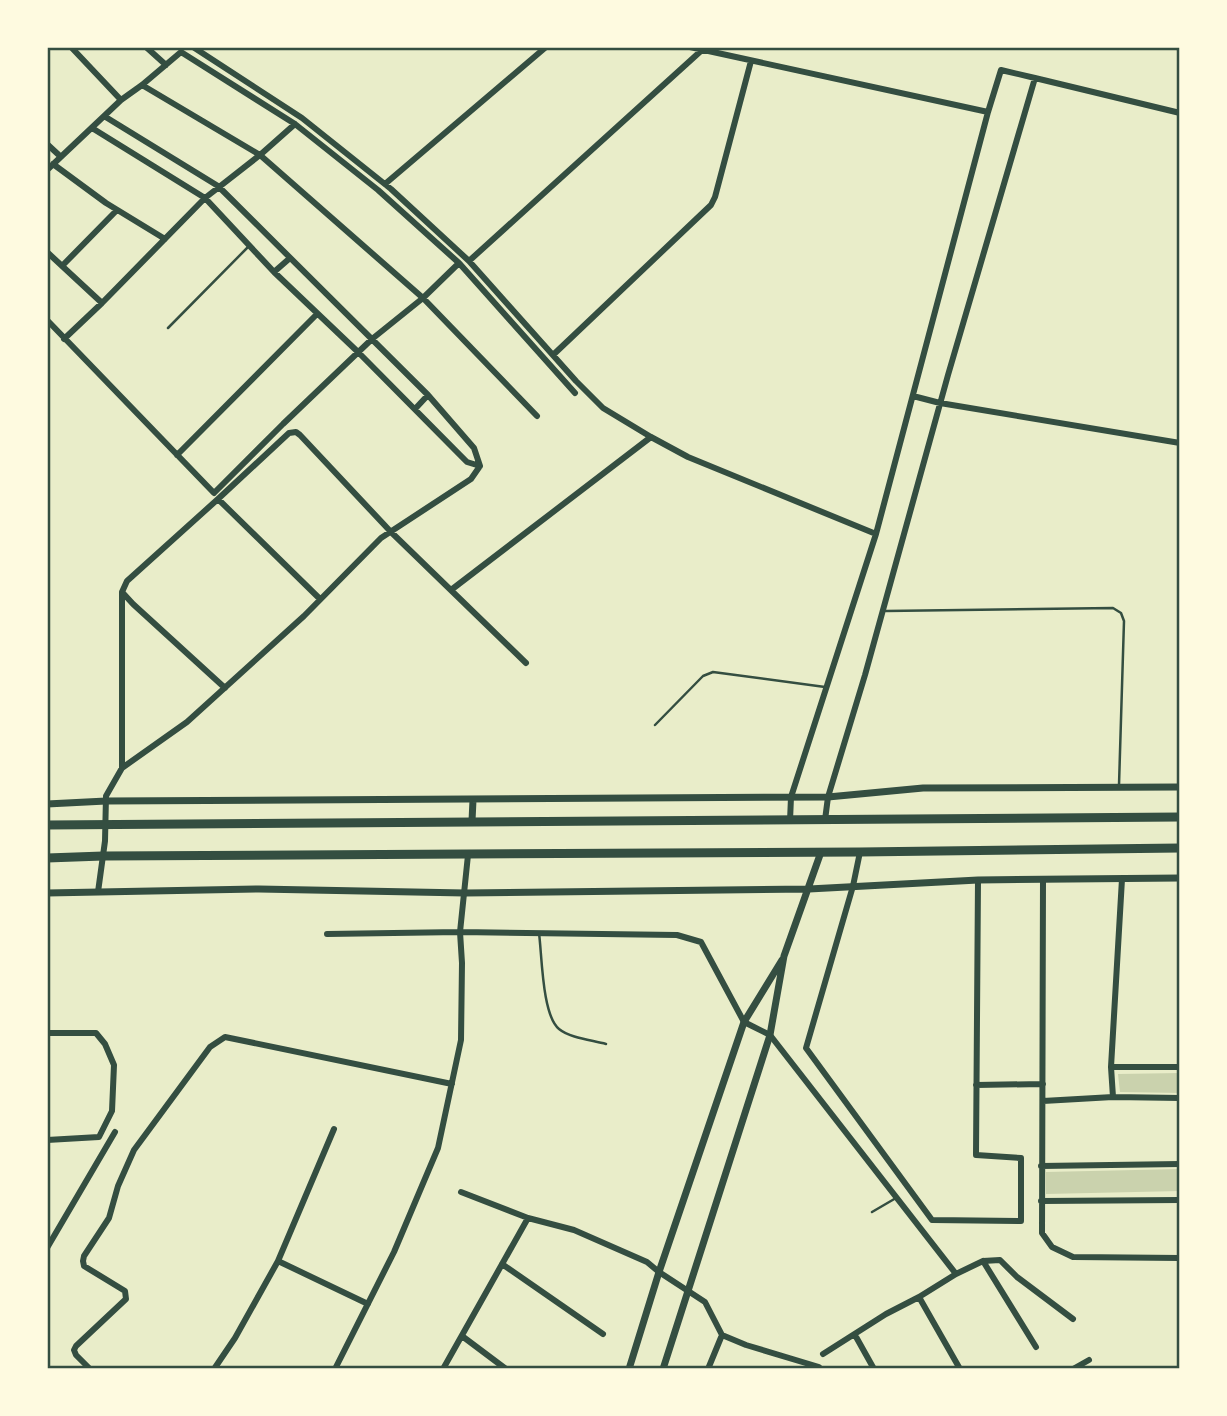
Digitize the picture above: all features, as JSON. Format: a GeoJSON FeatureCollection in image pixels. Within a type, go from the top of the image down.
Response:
{"type":"FeatureCollection","features":[{"type":"Feature","properties":{"kind":"main road"},"geometry":{"type":"LineString","coordinates":[[47,825],[1180,817]]}},
{"type":"Feature","properties":{"kind":"main road"},"geometry":{"type":"LineString","coordinates":[[47,858],[1180,848]]}},
{"type":"Feature","properties":{"kind":"street"},"geometry":{"type":"LineString","coordinates":[[71,47],[121,100]]}},
{"type":"Feature","properties":{"kind":"street"},"geometry":{"type":"LineString","coordinates":[[146,47],[166,65]]}},
{"type":"Feature","properties":{"kind":"street"},"geometry":{"type":"LineString","coordinates":[[194,47],[302,118],[385,184],[469,261],[603,408],[688,457],[876,534]]}},
{"type":"Feature","properties":{"kind":"street"},"geometry":{"type":"LineString","coordinates":[[385,184],[545,47]]}},
{"type":"Feature","properties":{"kind":"street"},"geometry":{"type":"LineString","coordinates":[[690,47],[988,112]]}},
{"type":"Feature","properties":{"kind":"street"},"geometry":{"type":"LineString","coordinates":[[469,261],[702,50]]}},
{"type":"Feature","properties":{"kind":"street"},"geometry":{"type":"LineString","coordinates":[[47,170],[121,100],[181,52],[295,124],[378,190],[459,263],[575,393]]}},
{"type":"Feature","properties":{"kind":"street"},"geometry":{"type":"LineString","coordinates":[[553,355],[711,205],[751,61]]}},
{"type":"Feature","properties":{"kind":"street"},"geometry":{"type":"LineString","coordinates":[[790,821],[791,797],[876,534],[1001,70],[1180,113]]}},
{"type":"Feature","properties":{"kind":"street"},"geometry":{"type":"LineString","coordinates":[[825,820],[828,797],[1035,78]]}},
{"type":"Feature","properties":{"kind":"street"},"geometry":{"type":"LineString","coordinates":[[142,85],[260,156],[423,298],[537,416]]}},
{"type":"Feature","properties":{"kind":"street"},"geometry":{"type":"LineString","coordinates":[[104,116],[218,186],[428,396],[474,448],[480,466]]}},
{"type":"Feature","properties":{"kind":"street"},"geometry":{"type":"LineString","coordinates":[[64,339],[205,198],[260,156],[295,124]]}},
{"type":"Feature","properties":{"kind":"street"},"geometry":{"type":"LineString","coordinates":[[92,128],[205,198],[274,272],[467,462],[480,466]]}},
{"type":"Feature","properties":{"kind":"street"},"geometry":{"type":"LineString","coordinates":[[47,144],[61,157]]}},
{"type":"Feature","properties":{"kind":"street"},"geometry":{"type":"LineString","coordinates":[[54,164],[117,210],[165,239]]}},
{"type":"Feature","properties":{"kind":"street"},"geometry":{"type":"LineString","coordinates":[[62,266],[117,210]]}},
{"type":"Feature","properties":{"kind":"street"},"geometry":{"type":"LineString","coordinates":[[47,251],[102,303]]}},
{"type":"Feature","properties":{"kind":"street"},"geometry":{"type":"LineString","coordinates":[[274,272],[290,258]]}},
{"type":"Feature","properties":{"kind":"street"},"geometry":{"type":"LineString","coordinates":[[47,320],[214,493],[358,352],[423,298],[459,263]]}},
{"type":"Feature","properties":{"kind":"street"},"geometry":{"type":"LineString","coordinates":[[177,455],[317,314]]}},
{"type":"Feature","properties":{"kind":"street"},"geometry":{"type":"LineString","coordinates":[[415,409],[428,396]]}},
{"type":"Feature","properties":{"kind":"street"},"geometry":{"type":"LineString","coordinates":[[912,396],[1180,443]]}},
{"type":"Feature","properties":{"kind":"street"},"geometry":{"type":"LineString","coordinates":[[122,768],[122,592],[127,581],[289,433],[296,432],[300,435],[391,532],[526,663]]}},
{"type":"Feature","properties":{"kind":"street"},"geometry":{"type":"LineString","coordinates":[[451,590],[651,437]]}},
{"type":"Feature","properties":{"kind":"street"},"geometry":{"type":"LineString","coordinates":[[99,892],[106,796],[122,768],[187,722],[320,600],[381,538],[471,479],[480,466]]}},
{"type":"Feature","properties":{"kind":"street"},"geometry":{"type":"LineString","coordinates":[[218,499],[320,600]]}},
{"type":"Feature","properties":{"kind":"street"},"geometry":{"type":"LineString","coordinates":[[122,592],[225,688]]}},
{"type":"Feature","properties":{"kind":"street"},"geometry":{"type":"LineString","coordinates":[[47,804],[106,801],[828,797],[923,788],[1180,787]]}},
{"type":"Feature","properties":{"kind":"street"},"geometry":{"type":"LineString","coordinates":[[472,821],[473,800]]}},
{"type":"Feature","properties":{"kind":"street"},"geometry":{"type":"LineString","coordinates":[[663,1369],[769,1035],[784,956],[821,852]]}},
{"type":"Feature","properties":{"kind":"street"},"geometry":{"type":"LineString","coordinates":[[860,852],[853,886],[806,1048],[932,1220],[1021,1221],[1021,1158],[976,1155],[978,880]]}},
{"type":"Feature","properties":{"kind":"street"},"geometry":{"type":"LineString","coordinates":[[335,1369],[394,1252],[438,1148],[461,1040],[460,932],[468,855]]}},
{"type":"Feature","properties":{"kind":"street"},"geometry":{"type":"LineString","coordinates":[[1113,1097],[1111,1067],[1122,878]]}},
{"type":"Feature","properties":{"kind":"street"},"geometry":{"type":"LineString","coordinates":[[47,893],[259,890],[465,893],[808,889],[978,880],[1180,878]]}},
{"type":"Feature","properties":{"kind":"street"},"geometry":{"type":"LineString","coordinates":[[1044,879],[1042,1233],[1052,1247],[1073,1257],[1180,1258]]}},
{"type":"Feature","properties":{"kind":"street"},"geometry":{"type":"LineString","coordinates":[[327,934],[460,932],[677,935],[701,942],[744,1022],[769,1035],[956,1274]]}},
{"type":"Feature","properties":{"kind":"street"},"geometry":{"type":"LineString","coordinates":[[629,1369],[744,1022],[784,956]]}},
{"type":"Feature","properties":{"kind":"street"},"geometry":{"type":"LineString","coordinates":[[47,1033],[96,1033],[105,1044],[114,1065],[112,1111],[99,1137],[47,1140]]}},
{"type":"Feature","properties":{"kind":"street"},"geometry":{"type":"LineString","coordinates":[[90,1369],[74,1350],[126,1295],[84,1266],[83,1261],[109,1218],[118,1186],[134,1150],[210,1047],[225,1037],[452,1084]]}},
{"type":"Feature","properties":{"kind":"street"},"geometry":{"type":"LineString","coordinates":[[1111,1067],[1180,1067]]}},
{"type":"Feature","properties":{"kind":"street"},"geometry":{"type":"LineString","coordinates":[[976,1085],[1043,1084]]}},
{"type":"Feature","properties":{"kind":"street"},"geometry":{"type":"LineString","coordinates":[[1043,1101],[1113,1097],[1180,1098]]}},
{"type":"Feature","properties":{"kind":"street"},"geometry":{"type":"LineString","coordinates":[[214,1369],[235,1338],[278,1261],[334,1129]]}},
{"type":"Feature","properties":{"kind":"street"},"geometry":{"type":"LineString","coordinates":[[47,1248],[115,1132]]}},
{"type":"Feature","properties":{"kind":"street"},"geometry":{"type":"LineString","coordinates":[[1041,1166],[1180,1164]]}},
{"type":"Feature","properties":{"kind":"street"},"geometry":{"type":"LineString","coordinates":[[461,1192],[527,1217],[574,1230],[647,1262],[705,1302],[722,1335],[819,1367]]}},
{"type":"Feature","properties":{"kind":"street"},"geometry":{"type":"LineString","coordinates":[[1041,1201],[1180,1200]]}},
{"type":"Feature","properties":{"kind":"street"},"geometry":{"type":"LineString","coordinates":[[443,1369],[527,1217]]}},
{"type":"Feature","properties":{"kind":"street"},"geometry":{"type":"LineString","coordinates":[[824,1354],[886,1314],[983,1261],[1000,1260],[1017,1277],[1073,1320]]}},
{"type":"Feature","properties":{"kind":"street"},"geometry":{"type":"LineString","coordinates":[[278,1261],[368,1304]]}},
{"type":"Feature","properties":{"kind":"street"},"geometry":{"type":"LineString","coordinates":[[983,1261],[1036,1347]]}},
{"type":"Feature","properties":{"kind":"street"},"geometry":{"type":"LineString","coordinates":[[502,1264],[603,1334]]}},
{"type":"Feature","properties":{"kind":"street"},"geometry":{"type":"LineString","coordinates":[[919,1297],[960,1369]]}},
{"type":"Feature","properties":{"kind":"street"},"geometry":{"type":"LineString","coordinates":[[708,1369],[722,1335]]}},
{"type":"Feature","properties":{"kind":"street"},"geometry":{"type":"LineString","coordinates":[[855,1335],[873,1369]]}},
{"type":"Feature","properties":{"kind":"street"},"geometry":{"type":"LineString","coordinates":[[462,1336],[506,1369]]}},
{"type":"Feature","properties":{"kind":"street"},"geometry":{"type":"LineString","coordinates":[[1073,1369],[1088,1360]]}},
{"type":"Feature","properties":{"kind":"lane"},"geometry":{"type":"LineString","coordinates":[[168,328],[249,246]]}},
{"type":"Feature","properties":{"kind":"lane"},"geometry":{"type":"LineString","coordinates":[[882,611],[1117,610],[1124,621],[1119,787]]}},
{"type":"Feature","properties":{"kind":"lane"},"geometry":{"type":"LineString","coordinates":[[655,725],[703,676],[713,672],[826,687]]}},
{"type":"Feature","properties":{"kind":"lane"},"geometry":{"type":"LineString","coordinates":[[539,933],[546,1002],[554,1024],[561,1030],[606,1044]]}},
{"type":"Feature","properties":{"kind":"lane"},"geometry":{"type":"LineString","coordinates":[[872,1212],[896,1198]]}},
{"type":"Feature","properties":{"kind":"green space"},"geometry":{"type":"Polygon","coordinates":[[[1180,1073],[1180,1093],[1120,1092],[1118,1074],[1180,1073]]]}},
{"type":"Feature","properties":{"kind":"green space"},"geometry":{"type":"Polygon","coordinates":[[[1180,1169],[1180,1191],[1046,1194],[1046,1172],[1180,1169]]]}},
{"type":"Feature","properties":{"kind":"railway"},"geometry":{"type":"LineString","coordinates":[[1170,47],[1180,49]]}}]}
